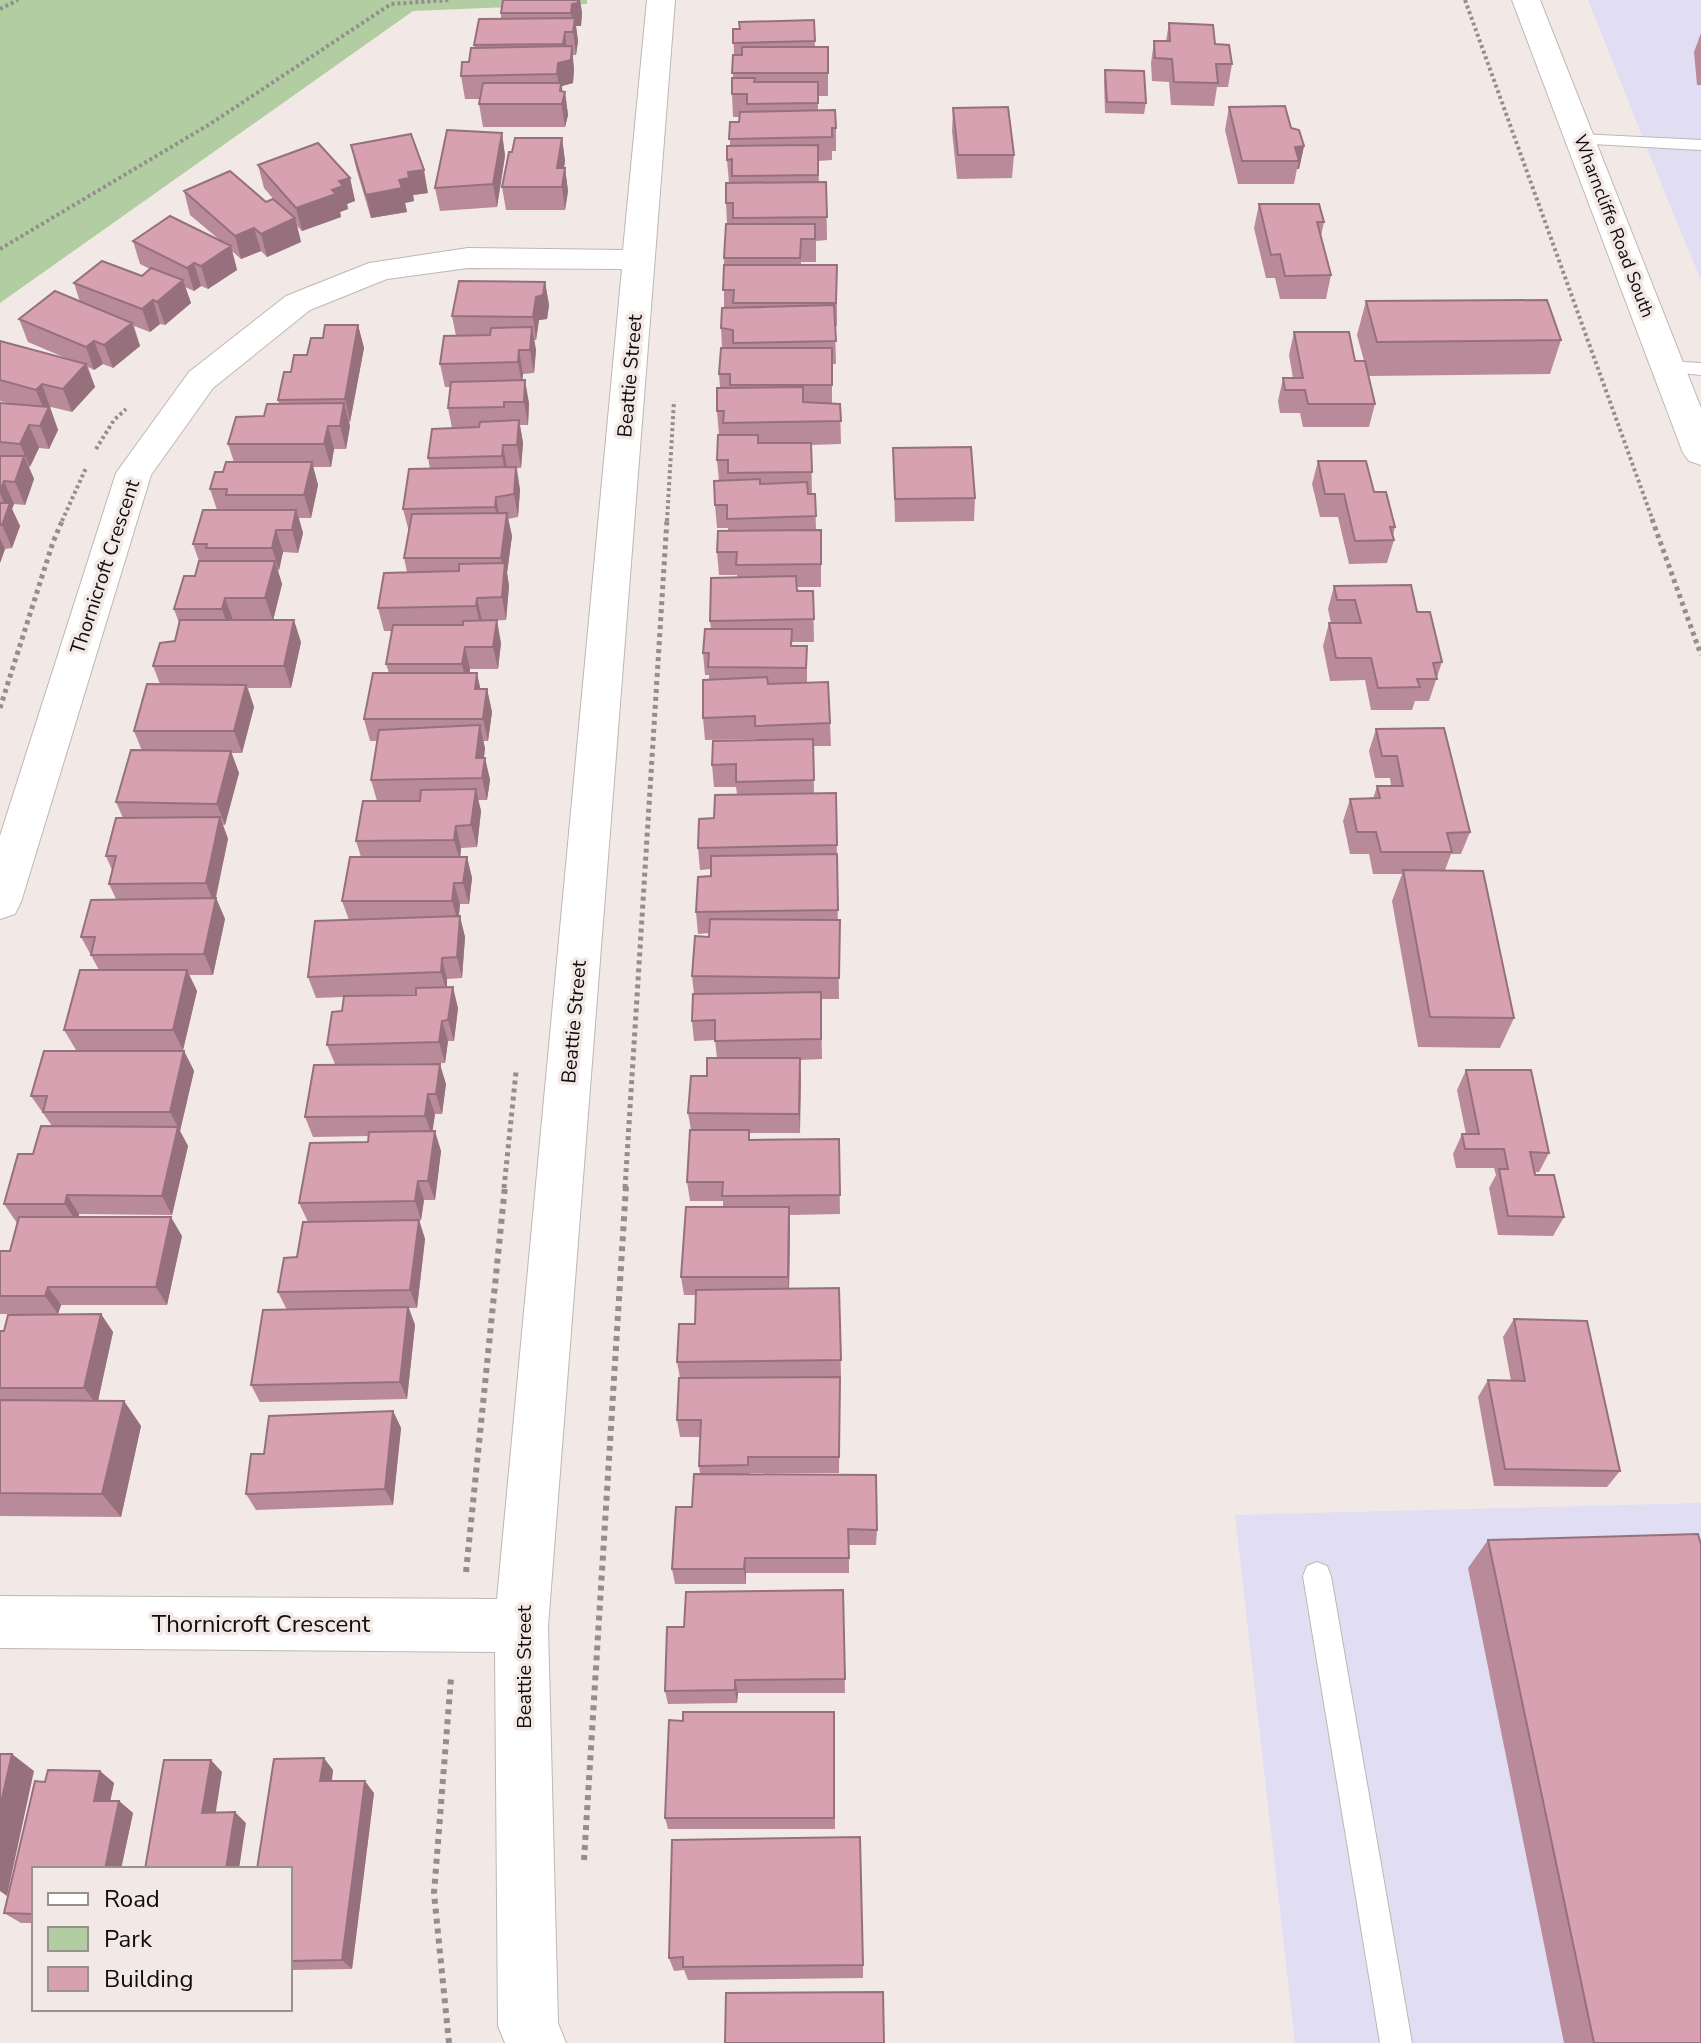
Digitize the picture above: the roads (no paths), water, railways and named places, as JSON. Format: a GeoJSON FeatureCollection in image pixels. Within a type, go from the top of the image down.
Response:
{"type":"FeatureCollection","features":[{"type":"Feature","properties":{"kind":"street","name":"Beattie Street"},"geometry":{"type":"LineString","coordinates":[[536,2043],[528,2026],[521,1626],[661,0]]}},
{"type":"Feature","properties":{"kind":"street","name":"Wharncliffe Road South"},"geometry":{"type":"LineString","coordinates":[[1526,0],[1668,367],[1698,435]]}},
{"type":"Feature","properties":{"kind":"street","name":"Thornicroft Crescent"},"geometry":{"type":"LineString","coordinates":[[0,902],[134,473],[201,380],[298,303],[380,270],[468,258],[641,260]]}},
{"type":"Feature","properties":{"kind":"street","name":"Thornicroft Crescent"},"geometry":{"type":"LineString","coordinates":[[0,1622],[521,1626]]}},
{"type":"Feature","properties":{"kind":"lane"},"geometry":{"type":"LineString","coordinates":[[1580,139],[1701,145]]}},
{"type":"Feature","properties":{"kind":"lane"},"geometry":{"type":"LineString","coordinates":[[1668,367],[1701,369]]}},
{"type":"Feature","properties":{"kind":"lane"},"geometry":{"type":"LineString","coordinates":[[1317,1576],[1396,2043]]}}]}
